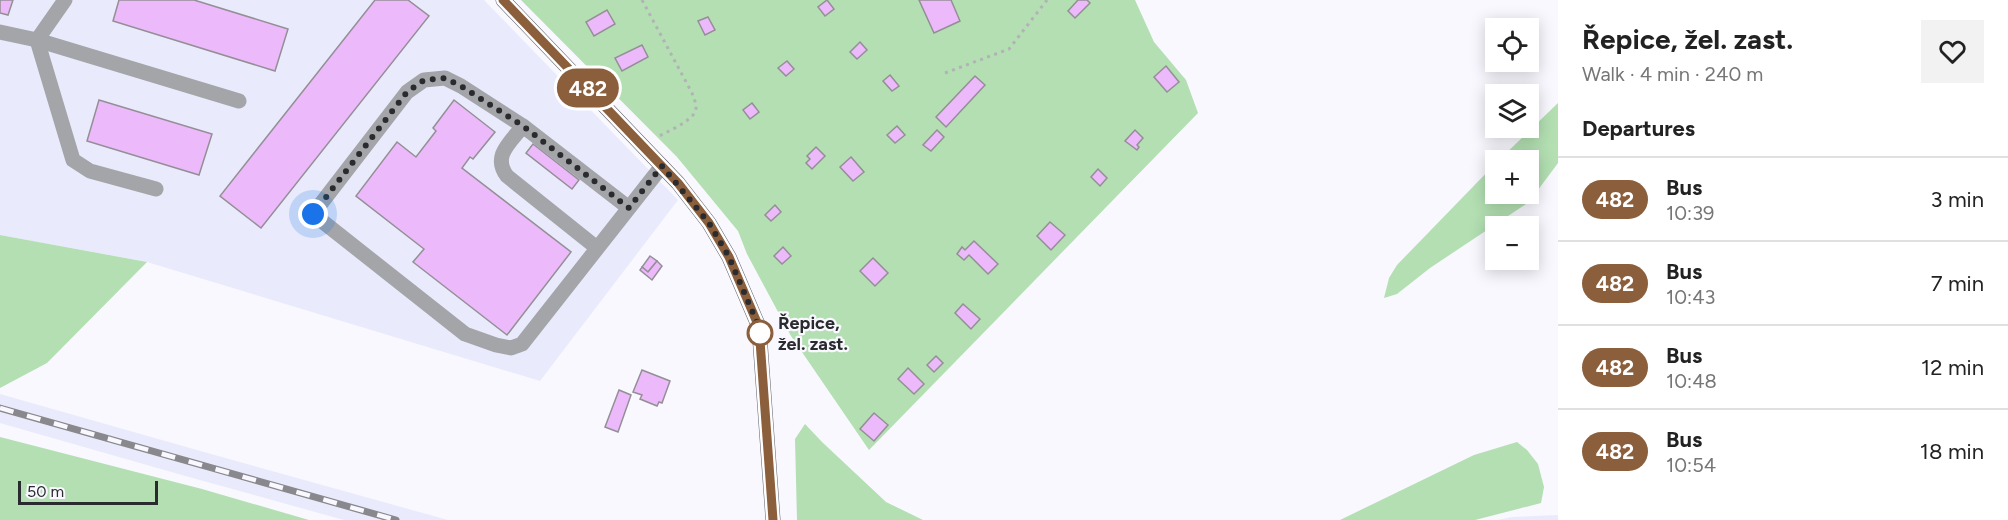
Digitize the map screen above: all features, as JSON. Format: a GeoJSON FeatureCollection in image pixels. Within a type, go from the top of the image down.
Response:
{"type":"FeatureCollection","features":[{"type":"Feature","properties":{"kind":"main road"},"geometry":{"type":"LineString","coordinates":[[503,0],[662,166],[709,223],[729,257],[759,327],[773,520]]}},
{"type":"Feature","properties":{"kind":"lane"},"geometry":{"type":"LineString","coordinates":[[37,40],[65,0]]}},
{"type":"Feature","properties":{"kind":"lane"},"geometry":{"type":"LineString","coordinates":[[0,32],[37,40],[239,101]]}},
{"type":"Feature","properties":{"kind":"lane"},"geometry":{"type":"LineString","coordinates":[[37,40],[73,160],[90,171],[156,189]]}},
{"type":"Feature","properties":{"kind":"lane"},"geometry":{"type":"LineString","coordinates":[[629,208],[523,126],[445,78],[424,80],[407,92],[313,214],[465,334],[511,348],[522,344],[597,248],[629,208],[662,166]]}},
{"type":"Feature","properties":{"kind":"lane"},"geometry":{"type":"LineString","coordinates":[[523,126],[500,156],[501,168],[507,176],[597,248]]}},
{"type":"Feature","properties":{"kind":"path"},"geometry":{"type":"LineString","coordinates":[[642,0],[697,105],[695,113],[689,119],[642,145]]}},
{"type":"Feature","properties":{"kind":"path"},"geometry":{"type":"LineString","coordinates":[[945,73],[1009,49],[1047,0]]}},
{"type":"Feature","properties":{"kind":"shaded area"},"geometry":{"type":"Polygon","coordinates":[[[0,0],[484,0],[678,200],[540,381],[147,262],[0,235],[0,0]]]}},
{"type":"Feature","properties":{"kind":"shaded area"},"geometry":{"type":"Polygon","coordinates":[[[0,394],[448,520],[344,520],[189,477],[0,423],[0,394]]]}},
{"type":"Feature","properties":{"kind":"shaded area"},"geometry":{"type":"Polygon","coordinates":[[[1558,515],[1558,520],[1497,520],[1512,517],[1558,515]]]}},
{"type":"Feature","properties":{"kind":"green space"},"geometry":{"type":"Polygon","coordinates":[[[521,0],[1135,0],[1154,42],[1186,80],[1198,113],[869,450],[791,336],[747,254],[738,231],[677,157],[521,0]]]}},
{"type":"Feature","properties":{"kind":"green space"},"geometry":{"type":"Polygon","coordinates":[[[1558,103],[1558,163],[1539,189],[1539,150],[1509,150],[1522,138],[1539,138],[1539,121],[1558,103]]]}},
{"type":"Feature","properties":{"kind":"green space"},"geometry":{"type":"Polygon","coordinates":[[[1485,174],[1485,204],[1526,204],[1508,216],[1485,216],[1485,231],[1430,268],[1397,294],[1384,298],[1389,278],[1397,265],[1485,174]]]}},
{"type":"Feature","properties":{"kind":"green space"},"geometry":{"type":"Polygon","coordinates":[[[0,235],[147,262],[47,363],[0,388],[0,235]]]}},
{"type":"Feature","properties":{"kind":"green space"},"geometry":{"type":"Polygon","coordinates":[[[805,424],[886,502],[923,520],[797,520],[795,439],[805,424]]]}},
{"type":"Feature","properties":{"kind":"green space"},"geometry":{"type":"Polygon","coordinates":[[[0,437],[202,489],[309,520],[0,520],[0,437]]]}},
{"type":"Feature","properties":{"kind":"green space"},"geometry":{"type":"Polygon","coordinates":[[[1517,442],[1538,464],[1544,487],[1541,503],[1475,520],[1340,520],[1474,455],[1517,442]]]}},
{"type":"Feature","properties":{"kind":"building"},"geometry":{"type":"Polygon","coordinates":[[[0,0],[13,0],[8,15],[0,13],[0,0]]]}},
{"type":"Feature","properties":{"kind":"building"},"geometry":{"type":"Polygon","coordinates":[[[119,0],[194,0],[288,29],[275,71],[113,21],[119,0]]]}},
{"type":"Feature","properties":{"kind":"building"},"geometry":{"type":"Polygon","coordinates":[[[375,0],[408,0],[429,16],[261,228],[220,196],[375,0]]]}},
{"type":"Feature","properties":{"kind":"building"},"geometry":{"type":"Polygon","coordinates":[[[827,0],[834,9],[825,16],[818,7],[827,0]]]}},
{"type":"Feature","properties":{"kind":"building"},"geometry":{"type":"Polygon","coordinates":[[[919,0],[951,0],[960,21],[934,33],[919,0]]]}},
{"type":"Feature","properties":{"kind":"building"},"geometry":{"type":"Polygon","coordinates":[[[1078,0],[1087,0],[1090,3],[1075,18],[1068,11],[1078,0]]]}},
{"type":"Feature","properties":{"kind":"building"},"geometry":{"type":"Polygon","coordinates":[[[607,10],[615,24],[594,36],[586,22],[607,10]]]}},
{"type":"Feature","properties":{"kind":"building"},"geometry":{"type":"Polygon","coordinates":[[[708,17],[715,30],[705,35],[698,21],[708,17]]]}},
{"type":"Feature","properties":{"kind":"building"},"geometry":{"type":"Polygon","coordinates":[[[860,42],[867,50],[857,59],[850,52],[860,42]]]}},
{"type":"Feature","properties":{"kind":"building"},"geometry":{"type":"Polygon","coordinates":[[[642,45],[648,57],[622,71],[615,58],[642,45]]]}},
{"type":"Feature","properties":{"kind":"building"},"geometry":{"type":"Polygon","coordinates":[[[787,61],[794,69],[786,76],[778,68],[787,61]]]}},
{"type":"Feature","properties":{"kind":"building"},"geometry":{"type":"Polygon","coordinates":[[[1166,66],[1179,82],[1167,92],[1154,77],[1166,66]]]}},
{"type":"Feature","properties":{"kind":"building"},"geometry":{"type":"Polygon","coordinates":[[[890,75],[899,86],[892,91],[883,81],[890,75]]]}},
{"type":"Feature","properties":{"kind":"building"},"geometry":{"type":"Polygon","coordinates":[[[975,76],[985,85],[946,127],[936,117],[975,76]]]}},
{"type":"Feature","properties":{"kind":"building"},"geometry":{"type":"Polygon","coordinates":[[[99,100],[212,134],[199,175],[87,141],[99,100]]]}},
{"type":"Feature","properties":{"kind":"building"},"geometry":{"type":"Polygon","coordinates":[[[454,100],[495,132],[473,159],[470,157],[462,168],[571,252],[507,335],[413,262],[424,249],[356,196],[397,142],[416,157],[436,131],[433,128],[454,100]]]}},
{"type":"Feature","properties":{"kind":"building"},"geometry":{"type":"Polygon","coordinates":[[[752,103],[759,112],[750,119],[743,110],[752,103]]]}},
{"type":"Feature","properties":{"kind":"building"},"geometry":{"type":"Polygon","coordinates":[[[897,126],[905,135],[895,143],[887,135],[897,126]]]}},
{"type":"Feature","properties":{"kind":"building"},"geometry":{"type":"Polygon","coordinates":[[[937,130],[944,137],[931,151],[923,145],[937,130]]]}},
{"type":"Feature","properties":{"kind":"building"},"geometry":{"type":"Polygon","coordinates":[[[1135,130],[1143,138],[1137,145],[1139,147],[1137,150],[1125,141],[1135,130]]]}},
{"type":"Feature","properties":{"kind":"building"},"geometry":{"type":"Polygon","coordinates":[[[533,144],[579,180],[572,189],[526,153],[533,144]]]}},
{"type":"Feature","properties":{"kind":"building"},"geometry":{"type":"Polygon","coordinates":[[[816,147],[825,156],[812,169],[806,163],[810,159],[807,156],[816,147]]]}},
{"type":"Feature","properties":{"kind":"building"},"geometry":{"type":"Polygon","coordinates":[[[851,157],[864,172],[853,181],[840,167],[851,157]]]}},
{"type":"Feature","properties":{"kind":"building"},"geometry":{"type":"Polygon","coordinates":[[[1098,169],[1107,178],[1100,186],[1091,177],[1098,169]]]}},
{"type":"Feature","properties":{"kind":"building"},"geometry":{"type":"Polygon","coordinates":[[[775,205],[781,212],[771,221],[765,215],[775,205]]]}},
{"type":"Feature","properties":{"kind":"building"},"geometry":{"type":"Polygon","coordinates":[[[1050,222],[1065,235],[1051,250],[1037,236],[1050,222]]]}},
{"type":"Feature","properties":{"kind":"building"},"geometry":{"type":"Polygon","coordinates":[[[974,241],[998,264],[988,274],[969,255],[964,260],[957,254],[962,247],[965,250],[974,241]]]}},
{"type":"Feature","properties":{"kind":"building"},"geometry":{"type":"Polygon","coordinates":[[[783,247],[791,256],[782,264],[774,256],[783,247]]]}},
{"type":"Feature","properties":{"kind":"building"},"geometry":{"type":"Polygon","coordinates":[[[650,256],[657,261],[648,272],[642,267],[650,256]]]}},
{"type":"Feature","properties":{"kind":"building"},"geometry":{"type":"Polygon","coordinates":[[[873,258],[888,273],[875,286],[860,271],[873,258]]]}},
{"type":"Feature","properties":{"kind":"building"},"geometry":{"type":"Polygon","coordinates":[[[657,261],[662,266],[652,280],[640,270],[642,267],[648,272],[657,261]]]}},
{"type":"Feature","properties":{"kind":"building"},"geometry":{"type":"Polygon","coordinates":[[[963,304],[980,319],[971,329],[955,313],[963,304]]]}},
{"type":"Feature","properties":{"kind":"building"},"geometry":{"type":"Polygon","coordinates":[[[936,356],[943,363],[934,372],[927,365],[936,356]]]}},
{"type":"Feature","properties":{"kind":"building"},"geometry":{"type":"Polygon","coordinates":[[[908,368],[924,384],[914,394],[898,379],[908,368]]]}},
{"type":"Feature","properties":{"kind":"building"},"geometry":{"type":"Polygon","coordinates":[[[642,370],[670,381],[662,403],[659,402],[657,406],[640,399],[642,395],[633,392],[642,370]]]}},
{"type":"Feature","properties":{"kind":"building"},"geometry":{"type":"Polygon","coordinates":[[[619,390],[631,395],[618,432],[605,427],[619,390]]]}},
{"type":"Feature","properties":{"kind":"building"},"geometry":{"type":"Polygon","coordinates":[[[874,413],[888,425],[874,441],[860,429],[874,413]]]}},
{"type":"Feature","properties":{"kind":"railway"},"geometry":{"type":"LineString","coordinates":[[0,408],[396,520]]}},
{"type":"Feature","properties":{"kind":"bus line","name":"482"},"geometry":{"type":"LineString","coordinates":[[503,0],[678,183],[709,223],[729,257],[759,327],[773,520]]}},
{"type":"Feature","properties":{"kind":"place","name":"Řepice, žel. zast."},"geometry":{"type":"Point","coordinates":[760,333]}},
{"type":"Feature","properties":{"kind":"route"},"geometry":{"type":"LineString","coordinates":[[313,214],[407,92],[424,80],[445,78],[523,126],[629,208],[662,166],[709,223],[729,257],[760,333]]}}]}
